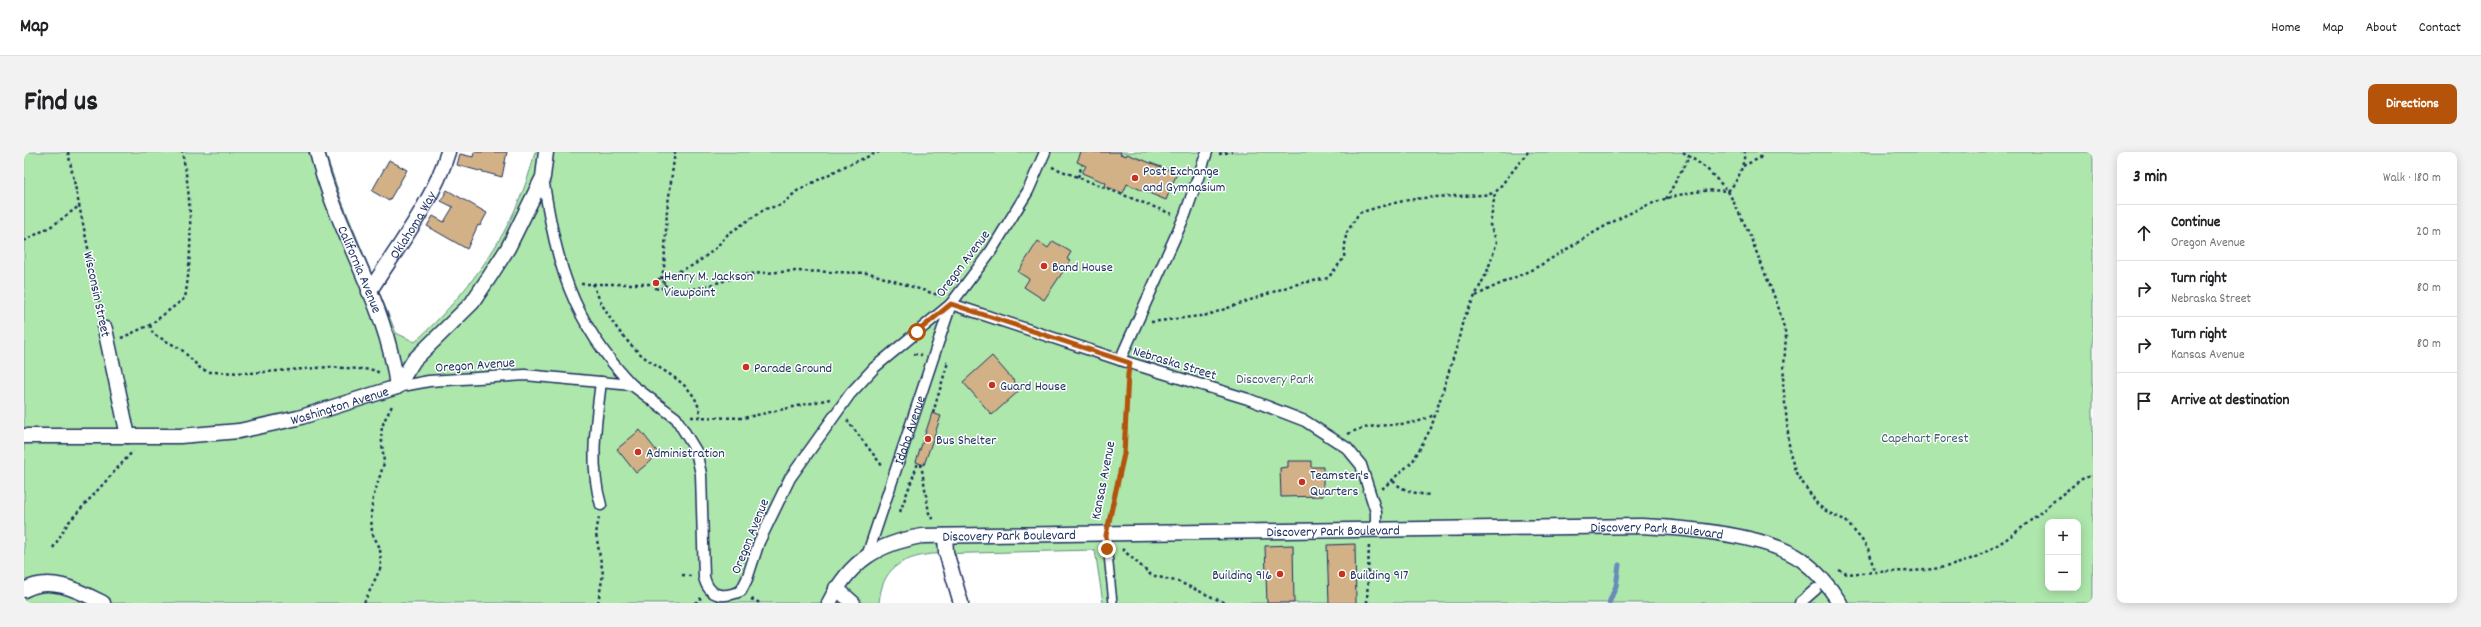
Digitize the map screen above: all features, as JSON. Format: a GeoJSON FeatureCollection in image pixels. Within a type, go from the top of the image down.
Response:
{"type":"FeatureCollection","features":[{"type":"Feature","properties":{"kind":"street","name":"California Avenue"},"geometry":{"type":"LineString","coordinates":[[317,152],[345,234],[392,350],[397,387]]}},
{"type":"Feature","properties":{"kind":"street","name":"Oklahoma Way"},"geometry":{"type":"LineString","coordinates":[[369,292],[419,212],[442,170],[448,152]]}},
{"type":"Feature","properties":{"kind":"street","name":"Washington Avenue"},"geometry":{"type":"LineString","coordinates":[[24,436],[180,436],[238,431],[298,418],[397,387],[414,360],[472,303],[508,248],[543,177],[546,152]]}},
{"type":"Feature","properties":{"kind":"street","name":"Oregon Avenue"},"geometry":{"type":"LineString","coordinates":[[397,387],[429,381],[526,375],[632,385],[676,418],[696,451],[701,474],[702,569],[705,582],[709,590],[716,595],[728,596],[741,591],[748,579],[759,542],[774,506],[790,478],[838,409],[875,367],[951,304],[991,251],[1020,204],[1045,152]]}},
{"type":"Feature","properties":{"kind":"street"},"geometry":{"type":"LineString","coordinates":[[1120,360],[1212,153]]}},
{"type":"Feature","properties":{"kind":"street"},"geometry":{"type":"LineString","coordinates":[[543,177],[552,235],[567,285],[590,334],[608,361],[632,385]]}},
{"type":"Feature","properties":{"kind":"street","name":"Nebraska Street"},"geometry":{"type":"LineString","coordinates":[[951,304],[1120,360],[1255,402],[1305,421],[1347,448],[1361,465],[1376,512],[1373,530]]}},
{"type":"Feature","properties":{"kind":"street","name":"Idaho Avenue"},"geometry":{"type":"LineString","coordinates":[[867,556],[951,304]]}},
{"type":"Feature","properties":{"kind":"street","name":"Wisconsin Street"},"geometry":{"type":"LineString","coordinates":[[105,329],[128,436]]}},
{"type":"Feature","properties":{"kind":"street"},"geometry":{"type":"LineString","coordinates":[[601,382],[594,460],[595,484],[601,505]]}},
{"type":"Feature","properties":{"kind":"street","name":"Discovery Park Boulevard"},"geometry":{"type":"LineString","coordinates":[[829,603],[836,588],[852,569],[867,556],[877,549],[905,539],[922,536],[1106,535],[1641,526],[1706,531],[1771,546],[1800,559],[1825,582],[1840,603]]}},
{"type":"Feature","properties":{"kind":"street"},"geometry":{"type":"LineString","coordinates":[[945,536],[946,552],[961,603]]}},
{"type":"Feature","properties":{"kind":"street"},"geometry":{"type":"LineString","coordinates":[[24,590],[45,584],[58,584],[103,603]]}},
{"type":"Feature","properties":{"kind":"street"},"geometry":{"type":"LineString","coordinates":[[836,588],[853,603]]}},
{"type":"Feature","properties":{"kind":"street"},"geometry":{"type":"LineString","coordinates":[[1802,602],[1816,589]]}},
{"type":"Feature","properties":{"kind":"lane","name":"Kansas Avenue"},"geometry":{"type":"LineString","coordinates":[[1106,535],[1113,603]]}},
{"type":"Feature","properties":{"kind":"path","name":"Wisconsin Street"},"geometry":{"type":"LineString","coordinates":[[68,152],[105,329]]}},
{"type":"Feature","properties":{"kind":"path"},"geometry":{"type":"LineString","coordinates":[[108,345],[131,332],[150,325],[185,298],[190,269],[190,212],[182,152]]}},
{"type":"Feature","properties":{"kind":"path"},"geometry":{"type":"LineString","coordinates":[[675,152],[661,279],[664,285],[676,290],[699,288],[748,274],[795,271],[869,273],[934,294],[951,304]]}},
{"type":"Feature","properties":{"kind":"path"},"geometry":{"type":"LineString","coordinates":[[654,284],[656,280],[694,265],[715,248],[728,234],[765,209],[780,205],[797,191],[843,167],[879,152]]}},
{"type":"Feature","properties":{"kind":"path"},"geometry":{"type":"LineString","coordinates":[[1212,153],[1232,152]]}},
{"type":"Feature","properties":{"kind":"path"},"geometry":{"type":"LineString","coordinates":[[1372,497],[1413,462],[1431,428],[1457,346],[1463,320],[1488,272],[1497,242],[1490,225],[1495,193],[1528,152]]}},
{"type":"Feature","properties":{"kind":"path"},"geometry":{"type":"LineString","coordinates":[[1683,152],[1706,168],[1728,191],[1748,231],[1786,335],[1783,383],[1794,469],[1818,505],[1829,513],[1845,520],[1862,540],[1870,553],[1874,572]]}},
{"type":"Feature","properties":{"kind":"path"},"geometry":{"type":"LineString","coordinates":[[1476,296],[1543,263],[1593,233],[1650,205],[1666,199],[1698,191],[1728,191],[1736,183],[1743,166],[1745,152]]}},
{"type":"Feature","properties":{"kind":"path"},"geometry":{"type":"LineString","coordinates":[[1743,166],[1760,158],[1762,152]]}},
{"type":"Feature","properties":{"kind":"path"},"geometry":{"type":"LineString","coordinates":[[1666,199],[1689,157]]}},
{"type":"Feature","properties":{"kind":"path"},"geometry":{"type":"LineString","coordinates":[[1054,162],[1052,167],[1171,213]]}},
{"type":"Feature","properties":{"kind":"path"},"geometry":{"type":"LineString","coordinates":[[1078,177],[1082,165]]}},
{"type":"Feature","properties":{"kind":"path"},"geometry":{"type":"LineString","coordinates":[[1136,323],[1208,315],[1293,285],[1328,278],[1344,258],[1346,234],[1359,213],[1390,204],[1437,197],[1473,197],[1495,193]]}},
{"type":"Feature","properties":{"kind":"path"},"geometry":{"type":"LineString","coordinates":[[24,241],[55,224],[79,206]]}},
{"type":"Feature","properties":{"kind":"path"},"geometry":{"type":"LineString","coordinates":[[594,284],[603,307],[621,333],[644,356],[677,379],[695,397],[700,408],[700,417]]}},
{"type":"Feature","properties":{"kind":"path"},"geometry":{"type":"LineString","coordinates":[[567,285],[654,284]]}},
{"type":"Feature","properties":{"kind":"path"},"geometry":{"type":"LineString","coordinates":[[654,284],[658,289],[664,285]]}},
{"type":"Feature","properties":{"kind":"path"},"geometry":{"type":"LineString","coordinates":[[150,325],[153,334],[181,350],[202,369],[210,372],[251,373],[314,367],[362,368],[375,370],[397,387],[396,398],[384,421],[381,432],[384,463],[373,498],[371,513],[372,533],[380,548],[381,567],[364,603]]}},
{"type":"Feature","properties":{"kind":"path"},"geometry":{"type":"LineString","coordinates":[[933,413],[947,362]]}},
{"type":"Feature","properties":{"kind":"path","name":"Kansas Avenue"},"geometry":{"type":"LineString","coordinates":[[1106,535],[1124,454],[1128,374],[1130,363]]}},
{"type":"Feature","properties":{"kind":"path"},"geometry":{"type":"LineString","coordinates":[[676,418],[743,418],[835,398]]}},
{"type":"Feature","properties":{"kind":"path"},"geometry":{"type":"LineString","coordinates":[[838,409],[893,480]]}},
{"type":"Feature","properties":{"kind":"path"},"geometry":{"type":"LineString","coordinates":[[1339,442],[1348,434],[1360,428],[1376,425],[1413,423],[1425,420],[1435,413]]}},
{"type":"Feature","properties":{"kind":"path"},"geometry":{"type":"LineString","coordinates":[[53,548],[68,522],[126,458]]}},
{"type":"Feature","properties":{"kind":"path"},"geometry":{"type":"LineString","coordinates":[[900,512],[918,463]]}},
{"type":"Feature","properties":{"kind":"path"},"geometry":{"type":"LineString","coordinates":[[922,464],[929,513],[935,524]]}},
{"type":"Feature","properties":{"kind":"path"},"geometry":{"type":"LineString","coordinates":[[1839,570],[1847,574],[1928,570],[1953,565],[1979,556],[2023,528],[2082,479],[2093,475]]}},
{"type":"Feature","properties":{"kind":"path"},"geometry":{"type":"LineString","coordinates":[[1392,481],[1410,491],[1430,495]]}},
{"type":"Feature","properties":{"kind":"path"},"geometry":{"type":"LineString","coordinates":[[598,603],[603,574],[596,534],[601,505]]}},
{"type":"Feature","properties":{"kind":"path"},"geometry":{"type":"LineString","coordinates":[[1367,603],[1373,530]]}},
{"type":"Feature","properties":{"kind":"path"},"geometry":{"type":"LineString","coordinates":[[1122,549],[1151,575],[1179,582],[1225,603]]}},
{"type":"Feature","properties":{"kind":"path"},"geometry":{"type":"LineString","coordinates":[[682,575],[692,576]]}},
{"type":"Feature","properties":{"kind":"path"},"geometry":{"type":"LineString","coordinates":[[749,599],[760,603]]}},
{"type":"Feature","properties":{"kind":"green space","name":"Discovery Park"},"geometry":{"type":"Polygon","coordinates":[[[24,152],[325,152],[341,199],[396,333],[415,342],[455,301],[489,256],[504,232],[517,206],[527,180],[535,152],[2093,152],[2093,603],[1103,603],[1095,550],[932,554],[921,556],[902,562],[895,567],[884,582],[879,603],[24,603],[24,152]]]}},
{"type":"Feature","properties":{"kind":"building"},"geometry":{"type":"Polygon","coordinates":[[[474,152],[507,152],[502,177],[457,165],[460,154],[473,157],[474,152]]]}},
{"type":"Feature","properties":{"kind":"building","name":"Post Exchange and Gymnasium"},"geometry":{"type":"Polygon","coordinates":[[[1081,152],[1121,152],[1120,154],[1126,156],[1127,154],[1177,173],[1166,200],[1127,184],[1123,193],[1105,186],[1106,183],[1082,173],[1086,166],[1077,162],[1081,152]]]}},
{"type":"Feature","properties":{"kind":"building"},"geometry":{"type":"Polygon","coordinates":[[[389,160],[407,170],[389,201],[372,191],[389,160]]]}},
{"type":"Feature","properties":{"kind":"building"},"geometry":{"type":"Polygon","coordinates":[[[447,190],[487,213],[480,226],[478,225],[467,249],[427,226],[433,216],[444,222],[453,207],[441,201],[447,190]]]}},
{"type":"Feature","properties":{"kind":"building","name":"Band House"},"geometry":{"type":"Polygon","coordinates":[[[1038,241],[1048,248],[1053,241],[1071,252],[1067,259],[1070,261],[1044,300],[1024,287],[1029,279],[1018,272],[1038,241]]]}},
{"type":"Feature","properties":{"kind":"building","name":"Guard House"},"geometry":{"type":"Polygon","coordinates":[[[992,356],[1021,389],[992,415],[963,382],[992,356]]]}},
{"type":"Feature","properties":{"kind":"building","name":"Bus Shelter"},"geometry":{"type":"Polygon","coordinates":[[[932,413],[941,416],[924,465],[916,462],[932,413]]]}},
{"type":"Feature","properties":{"kind":"building","name":"Administration"},"geometry":{"type":"Polygon","coordinates":[[[640,430],[659,454],[636,473],[617,449],[640,430]]]}},
{"type":"Feature","properties":{"kind":"building","name":"Teamster's Quarters"},"geometry":{"type":"Polygon","coordinates":[[[1288,461],[1311,461],[1311,467],[1323,467],[1323,496],[1281,497],[1280,468],[1288,467],[1288,461]]]}},
{"type":"Feature","properties":{"kind":"building","name":"Building 917"},"geometry":{"type":"Polygon","coordinates":[[[1355,544],[1356,603],[1329,603],[1327,545],[1355,544]]]}},
{"type":"Feature","properties":{"kind":"building","name":"Building 916"},"geometry":{"type":"Polygon","coordinates":[[[1293,545],[1294,603],[1267,603],[1265,546],[1293,545]]]}},
{"type":"Feature","properties":{"kind":"waterway"},"geometry":{"type":"LineString","coordinates":[[1609,603],[1616,586],[1619,565]]}},
{"type":"Feature","properties":{"kind":"place","name":"Post Exchange and Gymnasium"},"geometry":{"type":"Point","coordinates":[1135,178]}},
{"type":"Feature","properties":{"kind":"place","name":"Band House"},"geometry":{"type":"Point","coordinates":[1044,266]}},
{"type":"Feature","properties":{"kind":"place","name":"Henry M. Jackson Viewpoint"},"geometry":{"type":"Point","coordinates":[656,283]}},
{"type":"Feature","properties":{"kind":"place","name":"Parade Ground"},"geometry":{"type":"Point","coordinates":[746,367]}},
{"type":"Feature","properties":{"kind":"place","name":"Guard House"},"geometry":{"type":"Point","coordinates":[992,385]}},
{"type":"Feature","properties":{"kind":"place","name":"Bus Shelter"},"geometry":{"type":"Point","coordinates":[928,439]}},
{"type":"Feature","properties":{"kind":"place","name":"Administration"},"geometry":{"type":"Point","coordinates":[638,452]}},
{"type":"Feature","properties":{"kind":"place","name":"Teamster's Quarters"},"geometry":{"type":"Point","coordinates":[1302,482]}},
{"type":"Feature","properties":{"kind":"place","name":"Building 916"},"geometry":{"type":"Point","coordinates":[1280,574]}},
{"type":"Feature","properties":{"kind":"place","name":"Building 917"},"geometry":{"type":"Point","coordinates":[1342,574]}},
{"type":"Feature","properties":{"kind":"route"},"geometry":{"type":"LineString","coordinates":[[917,332],[951,304],[1130,363],[1128,369],[1124,454],[1115,498],[1109,515],[1106,535],[1107,549]]}},
{"type":"Feature","properties":{"kind":"park label","name":"Capehart Forest"},"geometry":{"type":"Point","coordinates":[1925,437]}}]}
